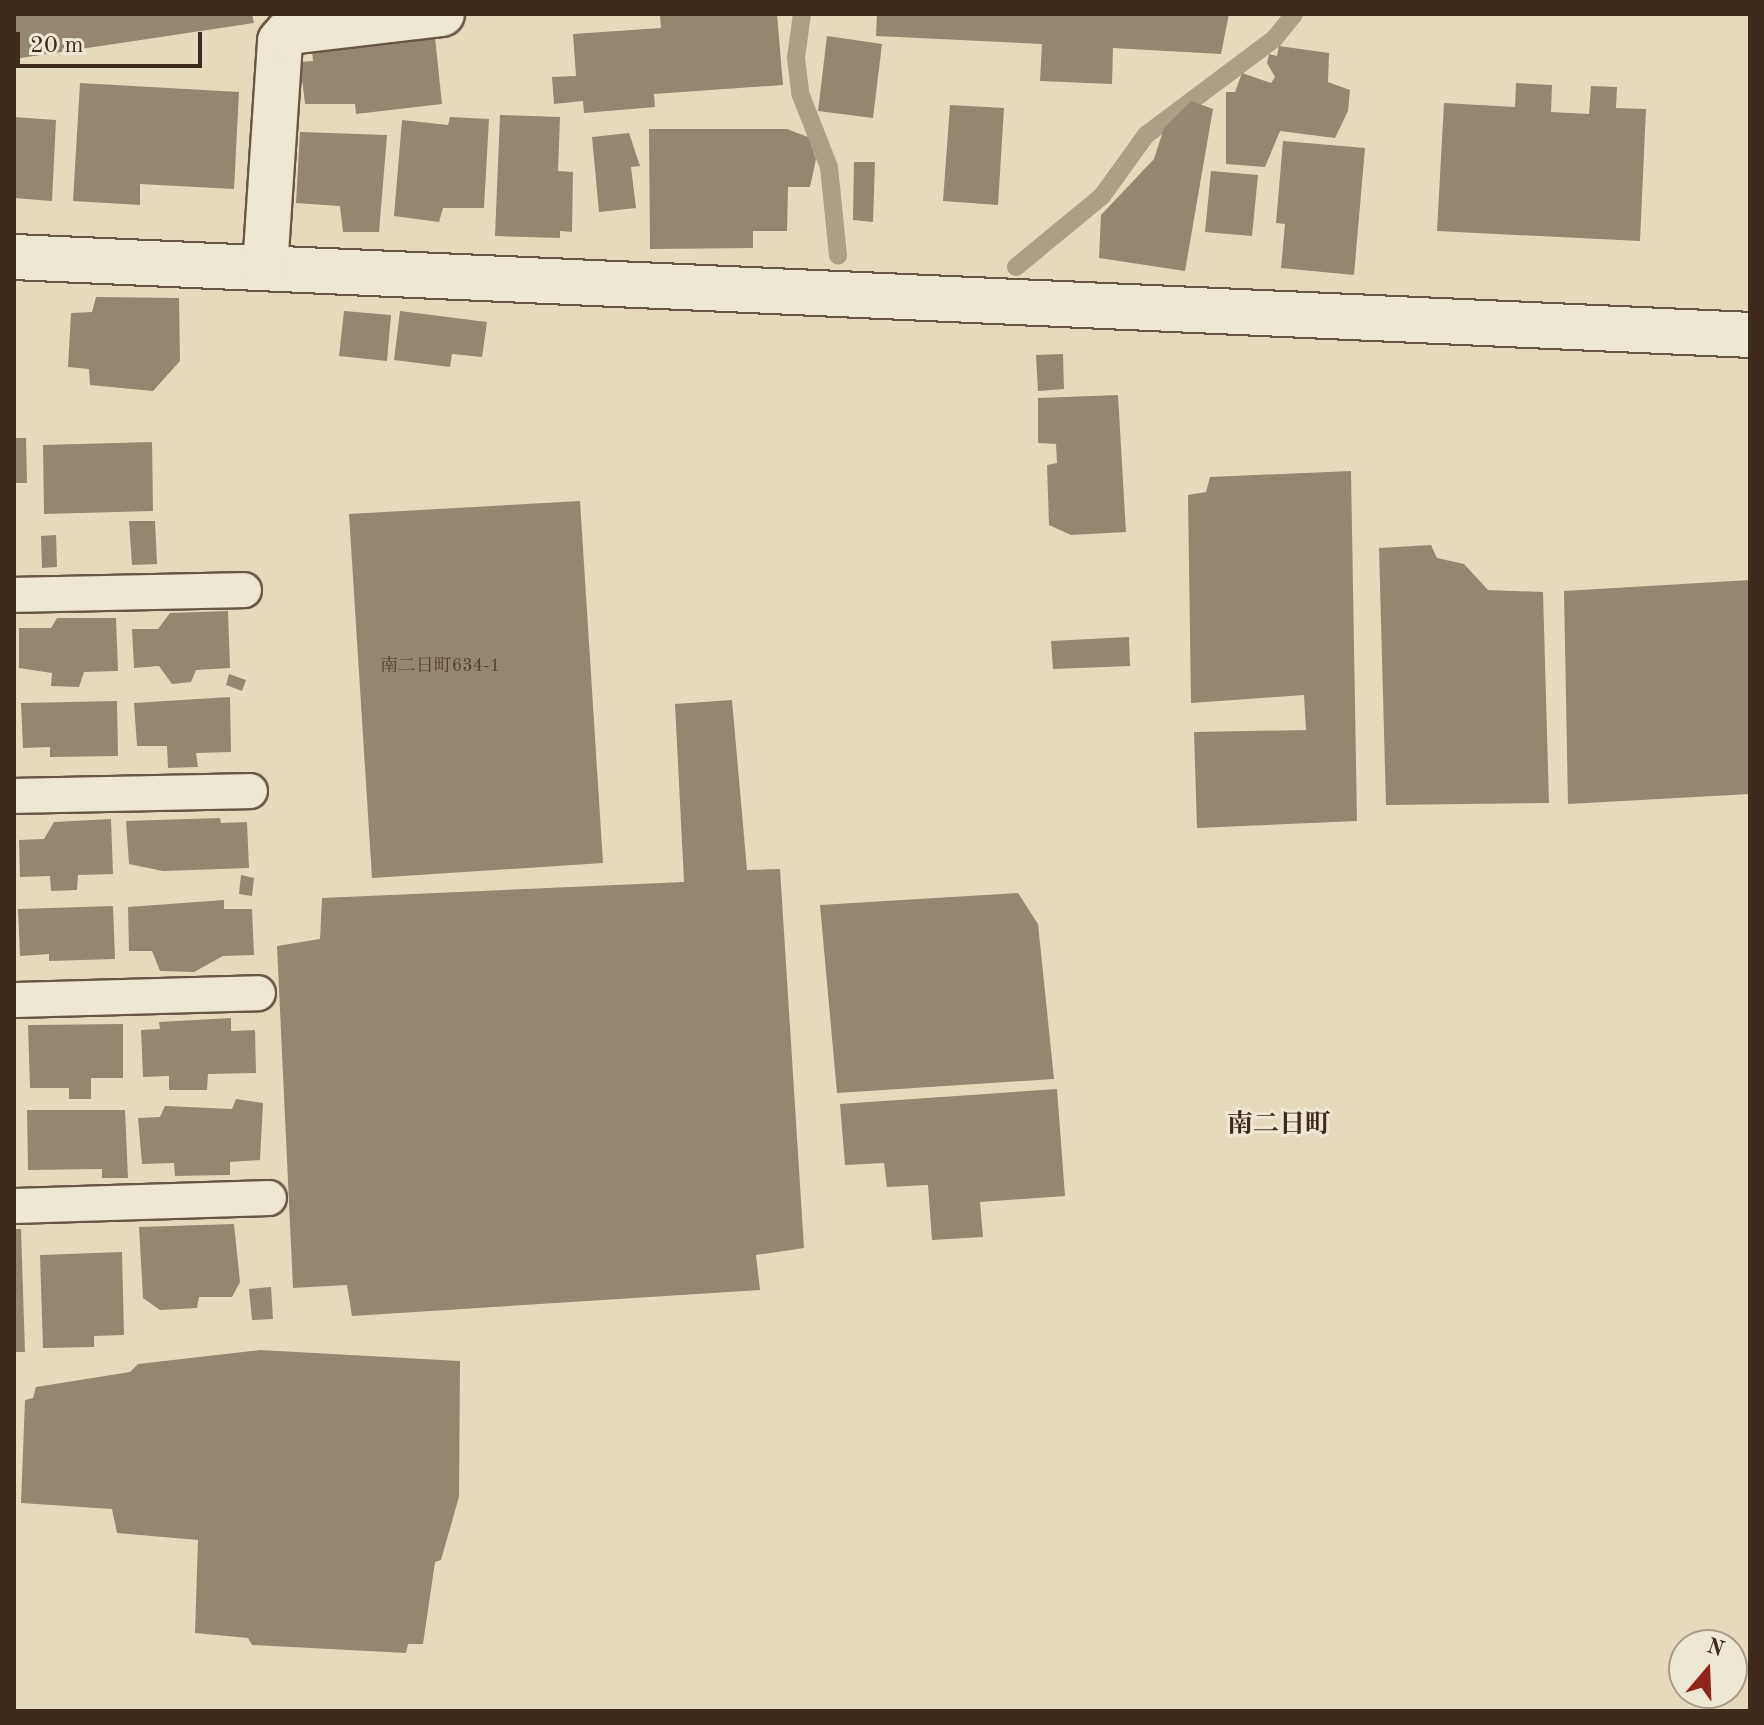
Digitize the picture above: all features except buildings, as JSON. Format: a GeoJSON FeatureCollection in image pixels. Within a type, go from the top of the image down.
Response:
{"type":"FeatureCollection","features":[{"type":"Feature","properties":{"kind":"street"},"geometry":{"type":"LineString","coordinates":[[265,268],[280,41],[288,32],[442,14]]}},
{"type":"Feature","properties":{"kind":"street"},"geometry":{"type":"LineString","coordinates":[[14,257],[1750,335]]}},
{"type":"Feature","properties":{"kind":"lane"},"geometry":{"type":"LineString","coordinates":[[14,595],[244,590]]}},
{"type":"Feature","properties":{"kind":"lane"},"geometry":{"type":"LineString","coordinates":[[14,796],[250,791]]}},
{"type":"Feature","properties":{"kind":"lane"},"geometry":{"type":"LineString","coordinates":[[14,1000],[258,993]]}},
{"type":"Feature","properties":{"kind":"lane"},"geometry":{"type":"LineString","coordinates":[[14,1206],[269,1198]]}},
{"type":"Feature","properties":{"kind":"waterway"},"geometry":{"type":"LineString","coordinates":[[802,14],[796,58],[800,93],[829,167],[838,256]]}},
{"type":"Feature","properties":{"kind":"waterway"},"geometry":{"type":"LineString","coordinates":[[1016,267],[1102,196],[1146,135],[1274,39],[1294,14]]}},
{"type":"Feature","properties":{"kind":"district","name":"南二日町"},"geometry":{"type":"Point","coordinates":[1279,1126]}}]}
